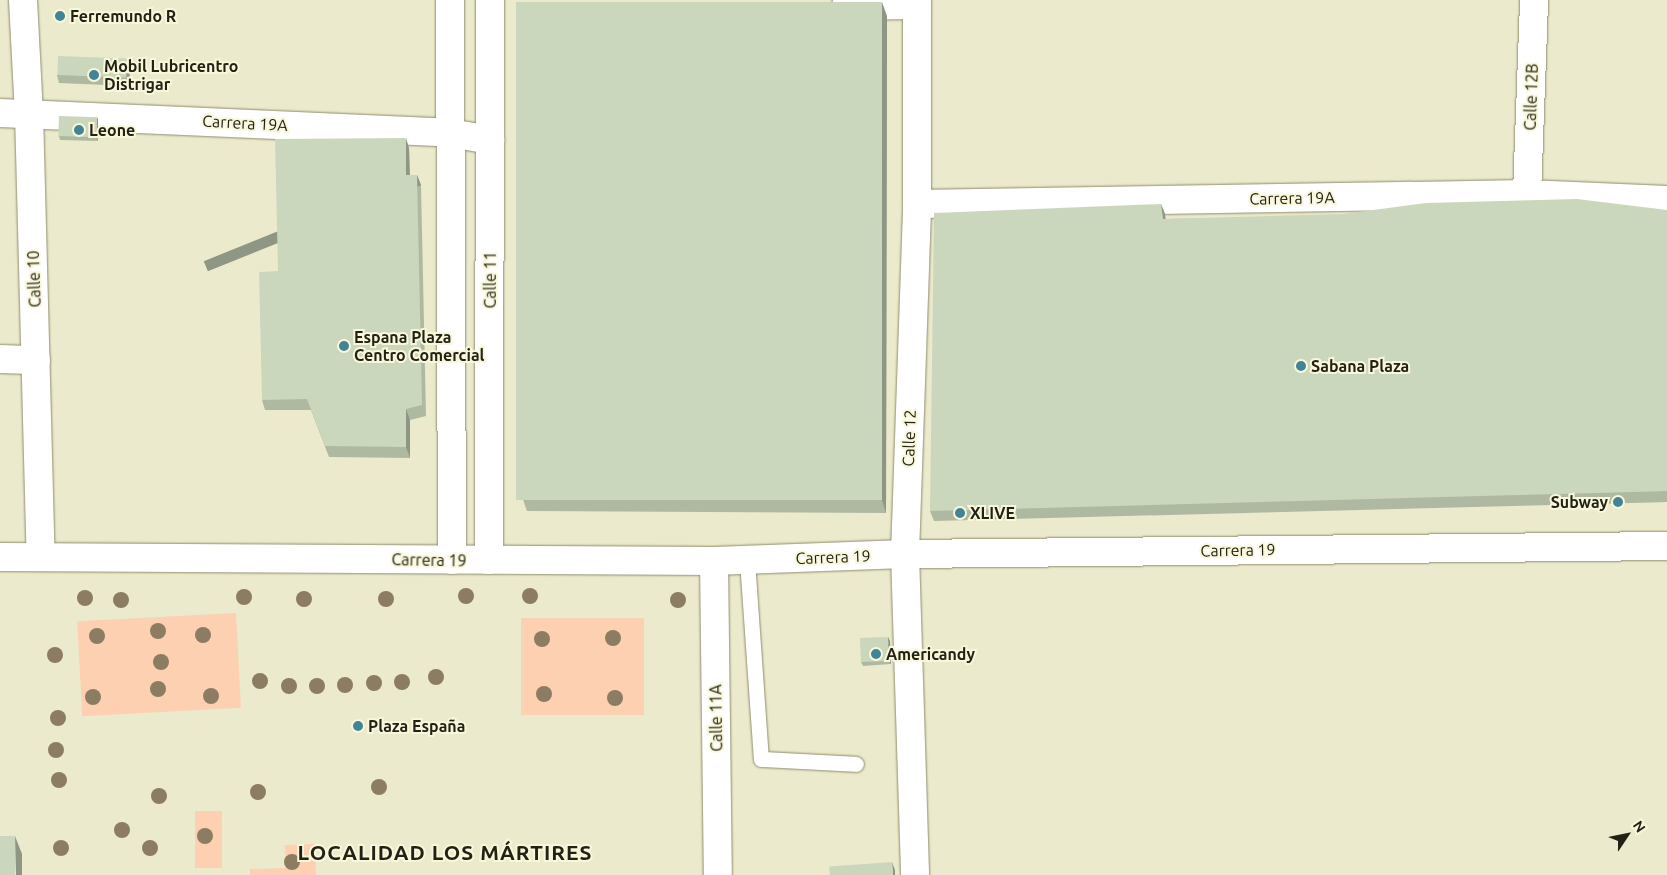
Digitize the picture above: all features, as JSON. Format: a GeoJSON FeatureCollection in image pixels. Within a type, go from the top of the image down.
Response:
{"type":"FeatureCollection","features":[{"type":"Feature","properties":{"kind":"street","name":"Calle 10"},"geometry":{"type":"LineString","coordinates":[[23,0],[30,114],[41,557]]}},
{"type":"Feature","properties":{"kind":"street","name":"Calle 12B"},"geometry":{"type":"LineString","coordinates":[[1527,194],[1534,0]]}},
{"type":"Feature","properties":{"kind":"street"},"geometry":{"type":"LineString","coordinates":[[452,560],[450,4],[490,3],[520,6]]}},
{"type":"Feature","properties":{"kind":"street","name":"Calle 11"},"geometry":{"type":"LineString","coordinates":[[489,560],[490,3]]}},
{"type":"Feature","properties":{"kind":"street"},"geometry":{"type":"LineString","coordinates":[[817,6],[917,3]]}},
{"type":"Feature","properties":{"kind":"street","name":"Calle 12"},"geometry":{"type":"LineString","coordinates":[[915,875],[905,554],[917,204],[917,3]]}},
{"type":"Feature","properties":{"kind":"street","name":"Carrera 19A"},"geometry":{"type":"LineString","coordinates":[[0,113],[450,133],[490,140]]}},
{"type":"Feature","properties":{"kind":"street","name":"Carrera 19A"},"geometry":{"type":"LineString","coordinates":[[917,204],[1527,194],[1667,200]]}},
{"type":"Feature","properties":{"kind":"street"},"geometry":{"type":"LineString","coordinates":[[0,359],[36,360]]}},
{"type":"Feature","properties":{"kind":"street","name":"Carrera 19"},"geometry":{"type":"LineString","coordinates":[[0,557],[714,561],[905,554],[1667,546]]}},
{"type":"Feature","properties":{"kind":"street","name":"Calle 11A"},"geometry":{"type":"LineString","coordinates":[[714,561],[718,875]]}},
{"type":"Feature","properties":{"kind":"lane"},"geometry":{"type":"LineString","coordinates":[[747,560],[762,759],[856,764]]}},
{"type":"Feature","properties":{"kind":"shaded area"},"geometry":{"type":"Polygon","coordinates":[[[236,613],[241,708],[82,716],[77,621],[236,613]]]}},
{"type":"Feature","properties":{"kind":"shaded area"},"geometry":{"type":"Polygon","coordinates":[[[521,618],[644,618],[644,715],[521,715],[521,618]]]}},
{"type":"Feature","properties":{"kind":"shaded area"},"geometry":{"type":"Polygon","coordinates":[[[195,811],[222,811],[222,868],[195,868],[195,811]]]}},
{"type":"Feature","properties":{"kind":"shaded area"},"geometry":{"type":"Polygon","coordinates":[[[315,844],[316,875],[250,875],[250,869],[286,868],[285,845],[315,844]]]}},
{"type":"Feature","properties":{"kind":"building"},"geometry":{"type":"Polygon","coordinates":[[[516,2],[882,2],[882,500],[516,500],[516,2]]]}},
{"type":"Feature","properties":{"kind":"building"},"geometry":{"type":"Polygon","coordinates":[[[58,56],[127,58],[126,77],[57,75],[58,56]]]}},
{"type":"Feature","properties":{"kind":"building","name":"Leone"},"geometry":{"type":"Polygon","coordinates":[[[59,116],[97,117],[96,137],[58,136],[59,116]]]}},
{"type":"Feature","properties":{"kind":"building","name":"Espana Plaza Centro Comercial"},"geometry":{"type":"Polygon","coordinates":[[[406,138],[406,175],[417,175],[422,405],[406,409],[406,447],[325,446],[307,399],[262,400],[259,272],[278,271],[275,139],[406,138]]]}},
{"type":"Feature","properties":{"kind":"building","name":"Sabana Plaza"},"geometry":{"type":"Polygon","coordinates":[[[1577,199],[1667,210],[1667,491],[930,511],[934,213],[1161,204],[1163,219],[1343,214],[1426,203],[1577,199]]]}},
{"type":"Feature","properties":{"kind":"building","name":"Americandy"},"geometry":{"type":"Polygon","coordinates":[[[888,637],[889,661],[861,662],[860,638],[888,637]]]}},
{"type":"Feature","properties":{"kind":"building"},"geometry":{"type":"Polygon","coordinates":[[[0,836],[15,836],[15,875],[0,875],[0,836]]]}},
{"type":"Feature","properties":{"kind":"building"},"geometry":{"type":"Polygon","coordinates":[[[892,862],[893,875],[830,875],[829,866],[892,862]]]}},
{"type":"Feature","properties":{"kind":"place","name":"Ferremundo R"},"geometry":{"type":"Point","coordinates":[60,16]}},
{"type":"Feature","properties":{"kind":"place","name":"Mobil Lubricentro Distrigar"},"geometry":{"type":"Point","coordinates":[94,75]}},
{"type":"Feature","properties":{"kind":"place","name":"Leone"},"geometry":{"type":"Point","coordinates":[79,130]}},
{"type":"Feature","properties":{"kind":"place","name":"Espana Plaza Centro Comercial"},"geometry":{"type":"Point","coordinates":[344,346]}},
{"type":"Feature","properties":{"kind":"place","name":"Sabana Plaza"},"geometry":{"type":"Point","coordinates":[1301,366]}},
{"type":"Feature","properties":{"kind":"place","name":"Subway"},"geometry":{"type":"Point","coordinates":[1618,502]}},
{"type":"Feature","properties":{"kind":"place","name":"XLIVE"},"geometry":{"type":"Point","coordinates":[960,513]}},
{"type":"Feature","properties":{"kind":"place","name":"Americandy"},"geometry":{"type":"Point","coordinates":[876,654]}},
{"type":"Feature","properties":{"kind":"place","name":"Plaza España"},"geometry":{"type":"Point","coordinates":[358,726]}},
{"type":"Feature","properties":{"kind":"district","name":"LOCALIDAD LOS MÁRTIRES"},"geometry":{"type":"Point","coordinates":[445,852]}}]}
